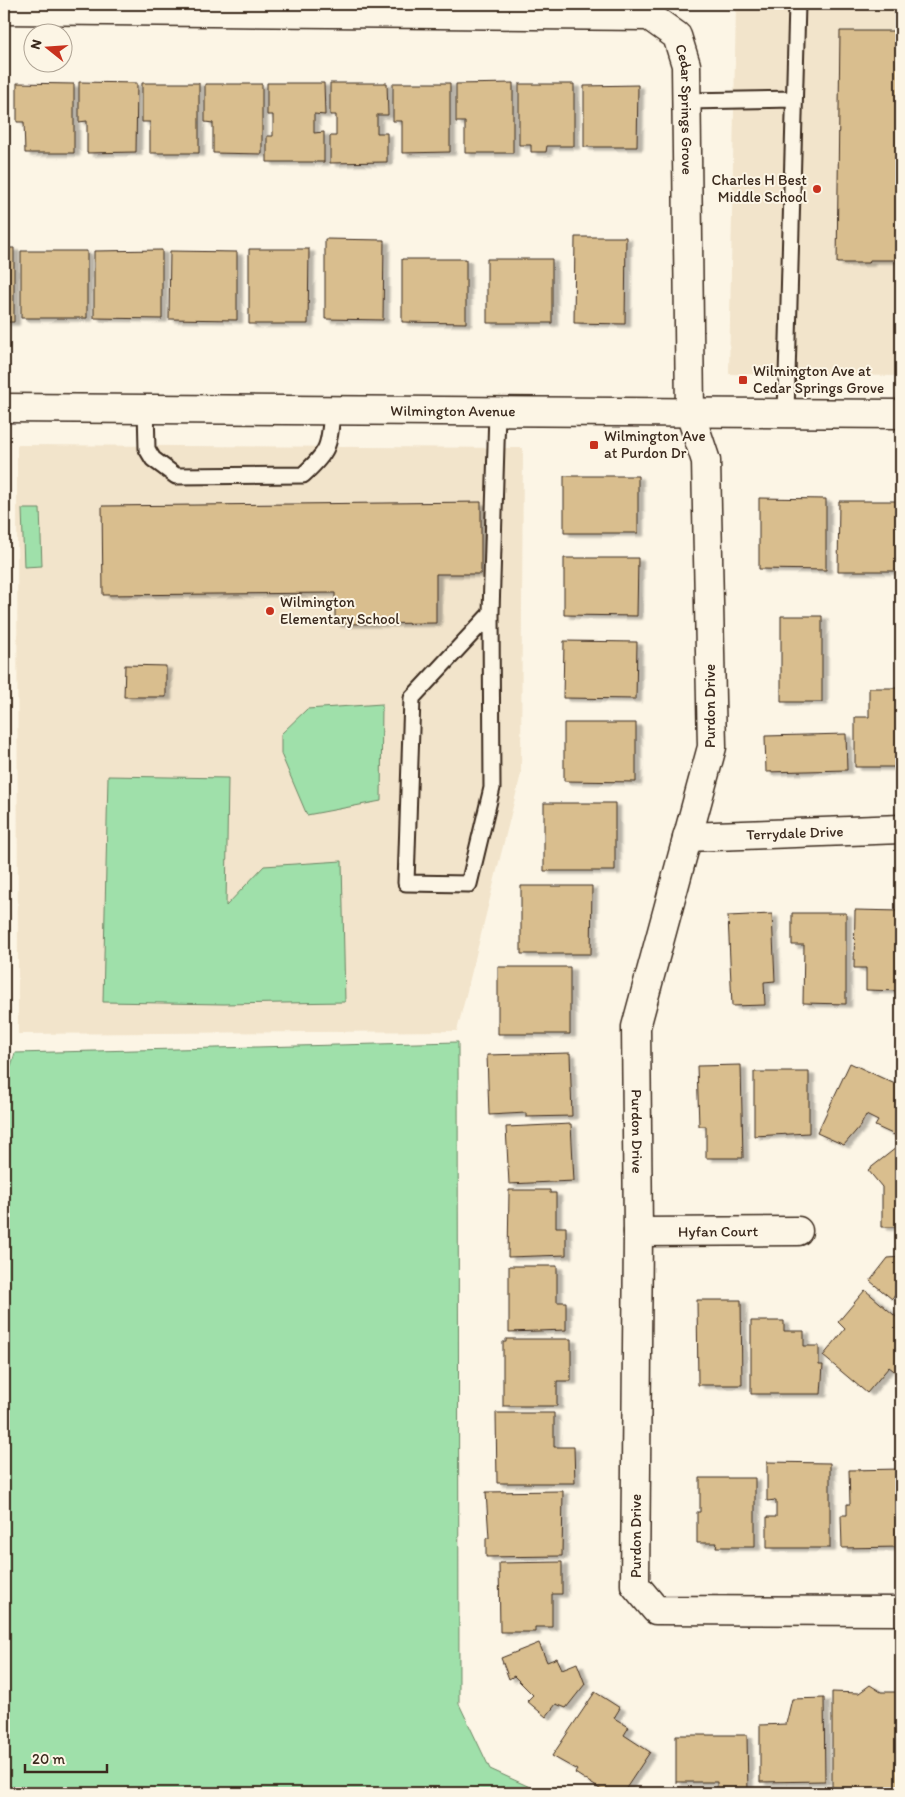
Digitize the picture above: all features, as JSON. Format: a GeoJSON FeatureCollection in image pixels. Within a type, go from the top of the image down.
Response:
{"type":"FeatureCollection","features":[{"type":"Feature","properties":{"kind":"street","name":"Cedar Springs Grove"},"geometry":{"type":"LineString","coordinates":[[4,10],[33,7],[528,9],[649,16],[677,36],[686,65],[690,413]]}},
{"type":"Feature","properties":{"kind":"street","name":"Wilmington Avenue"},"geometry":{"type":"LineString","coordinates":[[4,408],[901,414]]}},
{"type":"Feature","properties":{"kind":"street","name":"Purdon Drive"},"geometry":{"type":"LineString","coordinates":[[690,413],[706,461],[712,747],[636,1026],[638,1232],[635,1585],[656,1610],[901,1611]]}},
{"type":"Feature","properties":{"kind":"street","name":"Terrydale Drive"},"geometry":{"type":"LineString","coordinates":[[687,837],[901,828]]}},
{"type":"Feature","properties":{"kind":"street","name":"Hyfan Court"},"geometry":{"type":"LineString","coordinates":[[638,1232],[798,1231]]}},
{"type":"Feature","properties":{"kind":"lane"},"geometry":{"type":"LineString","coordinates":[[786,414],[797,4]]}},
{"type":"Feature","properties":{"kind":"lane"},"geometry":{"type":"LineString","coordinates":[[686,101],[794,99]]}},
{"type":"Feature","properties":{"kind":"lane"},"geometry":{"type":"LineString","coordinates":[[146,409],[146,449],[153,459],[176,476],[303,475],[321,459],[329,445],[332,411]]}},
{"type":"Feature","properties":{"kind":"lane"},"geometry":{"type":"LineString","coordinates":[[491,613],[412,698],[406,883],[469,884],[492,788],[491,613],[497,412]]}},
{"type":"Feature","properties":{"kind":"shaded area","name":"Charles H Best Middle School"},"geometry":{"type":"Polygon","coordinates":[[[736,4],[901,4],[901,376],[729,374],[736,4]]]}},
{"type":"Feature","properties":{"kind":"shaded area","name":"Wilmington Elementary School"},"geometry":{"type":"Polygon","coordinates":[[[17,445],[523,448],[521,774],[457,1031],[18,1034],[17,445]]]}},
{"type":"Feature","properties":{"kind":"green space"},"geometry":{"type":"Polygon","coordinates":[[[22,509],[40,509],[42,566],[24,567],[22,509]]]}},
{"type":"Feature","properties":{"kind":"green space"},"geometry":{"type":"Polygon","coordinates":[[[382,704],[381,801],[307,815],[281,754],[281,734],[307,709],[382,704]]]}},
{"type":"Feature","properties":{"kind":"green space"},"geometry":{"type":"Polygon","coordinates":[[[108,776],[228,778],[226,906],[264,866],[342,861],[345,1002],[224,1004],[103,1002],[108,776]]]}},
{"type":"Feature","properties":{"kind":"green space"},"geometry":{"type":"Polygon","coordinates":[[[458,1042],[459,1704],[490,1769],[543,1793],[4,1793],[4,1089],[15,1053],[458,1042]]]}},
{"type":"Feature","properties":{"kind":"building"},"geometry":{"type":"Polygon","coordinates":[[[840,31],[901,31],[901,260],[837,263],[840,31]]]}},
{"type":"Feature","properties":{"kind":"building"},"geometry":{"type":"Polygon","coordinates":[[[79,82],[137,83],[136,152],[87,153],[87,121],[79,122],[79,82]]]}},
{"type":"Feature","properties":{"kind":"building"},"geometry":{"type":"Polygon","coordinates":[[[17,83],[74,84],[74,153],[25,153],[24,122],[17,122],[17,83]]]}},
{"type":"Feature","properties":{"kind":"building"},"geometry":{"type":"Polygon","coordinates":[[[142,83],[199,83],[199,153],[150,153],[150,122],[142,122],[142,83]]]}},
{"type":"Feature","properties":{"kind":"building"},"geometry":{"type":"Polygon","coordinates":[[[267,83],[324,83],[325,115],[314,114],[314,133],[324,132],[324,162],[267,162],[267,136],[273,136],[273,115],[267,115],[267,83]]]}},
{"type":"Feature","properties":{"kind":"building"},"geometry":{"type":"Polygon","coordinates":[[[330,83],[387,83],[388,115],[377,115],[377,133],[387,133],[387,162],[330,163],[330,136],[336,136],[336,115],[330,115],[330,83]]]}},
{"type":"Feature","properties":{"kind":"building"},"geometry":{"type":"Polygon","coordinates":[[[393,83],[450,83],[450,152],[402,153],[402,121],[393,121],[393,83]]]}},
{"type":"Feature","properties":{"kind":"building"},"geometry":{"type":"Polygon","coordinates":[[[513,83],[513,153],[465,153],[465,122],[456,122],[456,84],[513,83]]]}},
{"type":"Feature","properties":{"kind":"building"},"geometry":{"type":"Polygon","coordinates":[[[205,84],[262,84],[262,154],[213,153],[213,123],[205,122],[205,84]]]}},
{"type":"Feature","properties":{"kind":"building"},"geometry":{"type":"Polygon","coordinates":[[[519,84],[574,84],[574,146],[547,146],[546,152],[531,152],[531,145],[519,145],[519,84]]]}},
{"type":"Feature","properties":{"kind":"building"},"geometry":{"type":"Polygon","coordinates":[[[638,85],[637,147],[584,147],[584,86],[638,85]]]}},
{"type":"Feature","properties":{"kind":"building"},"geometry":{"type":"Polygon","coordinates":[[[575,237],[626,237],[625,324],[574,323],[575,237]]]}},
{"type":"Feature","properties":{"kind":"building"},"geometry":{"type":"Polygon","coordinates":[[[325,239],[384,240],[383,320],[325,319],[325,239]]]}},
{"type":"Feature","properties":{"kind":"building"},"geometry":{"type":"Polygon","coordinates":[[[4,248],[14,248],[14,322],[4,322],[4,248]]]}},
{"type":"Feature","properties":{"kind":"building"},"geometry":{"type":"Polygon","coordinates":[[[249,249],[309,249],[308,324],[249,324],[249,249]]]}},
{"type":"Feature","properties":{"kind":"building"},"geometry":{"type":"Polygon","coordinates":[[[162,250],[162,319],[94,318],[94,251],[162,250]]]}},
{"type":"Feature","properties":{"kind":"building"},"geometry":{"type":"Polygon","coordinates":[[[21,251],[87,251],[87,318],[21,318],[21,251]]]}},
{"type":"Feature","properties":{"kind":"building"},"geometry":{"type":"Polygon","coordinates":[[[170,251],[237,252],[237,320],[169,319],[170,251]]]}},
{"type":"Feature","properties":{"kind":"building"},"geometry":{"type":"Polygon","coordinates":[[[402,259],[466,259],[466,323],[402,322],[402,259]]]}},
{"type":"Feature","properties":{"kind":"building"},"geometry":{"type":"Polygon","coordinates":[[[487,259],[552,259],[552,323],[487,323],[487,259]]]}},
{"type":"Feature","properties":{"kind":"building"},"geometry":{"type":"Polygon","coordinates":[[[564,476],[638,476],[638,533],[564,533],[564,476]]]}},
{"type":"Feature","properties":{"kind":"building"},"geometry":{"type":"Polygon","coordinates":[[[759,498],[826,499],[826,570],[759,569],[759,498]]]}},
{"type":"Feature","properties":{"kind":"building"},"geometry":{"type":"Polygon","coordinates":[[[839,501],[901,501],[901,571],[838,571],[839,501]]]}},
{"type":"Feature","properties":{"kind":"building"},"geometry":{"type":"Polygon","coordinates":[[[481,502],[481,574],[436,574],[436,623],[335,624],[335,593],[103,595],[102,506],[481,502]]]}},
{"type":"Feature","properties":{"kind":"building"},"geometry":{"type":"Polygon","coordinates":[[[564,558],[638,558],[637,616],[564,615],[564,558]]]}},
{"type":"Feature","properties":{"kind":"building"},"geometry":{"type":"Polygon","coordinates":[[[781,616],[822,616],[822,702],[781,702],[781,616]]]}},
{"type":"Feature","properties":{"kind":"building"},"geometry":{"type":"Polygon","coordinates":[[[564,641],[637,642],[636,699],[563,698],[564,641]]]}},
{"type":"Feature","properties":{"kind":"building"},"geometry":{"type":"Polygon","coordinates":[[[125,665],[166,666],[166,697],[124,697],[125,665]]]}},
{"type":"Feature","properties":{"kind":"building"},"geometry":{"type":"Polygon","coordinates":[[[869,688],[901,688],[901,767],[855,767],[855,717],[869,717],[869,688]]]}},
{"type":"Feature","properties":{"kind":"building"},"geometry":{"type":"Polygon","coordinates":[[[564,723],[636,723],[636,782],[564,781],[564,723]]]}},
{"type":"Feature","properties":{"kind":"building"},"geometry":{"type":"Polygon","coordinates":[[[846,734],[847,770],[766,772],[765,736],[846,734]]]}},
{"type":"Feature","properties":{"kind":"building"},"geometry":{"type":"Polygon","coordinates":[[[544,803],[615,803],[615,871],[544,871],[544,803]]]}},
{"type":"Feature","properties":{"kind":"building"},"geometry":{"type":"Polygon","coordinates":[[[521,886],[592,886],[591,954],[521,954],[521,886]]]}},
{"type":"Feature","properties":{"kind":"building"},"geometry":{"type":"Polygon","coordinates":[[[855,910],[901,911],[901,991],[866,990],[866,968],[854,968],[855,910]]]}},
{"type":"Feature","properties":{"kind":"building"},"geometry":{"type":"Polygon","coordinates":[[[792,913],[846,913],[846,1004],[803,1003],[804,945],[792,945],[792,913]]]}},
{"type":"Feature","properties":{"kind":"building"},"geometry":{"type":"Polygon","coordinates":[[[772,914],[775,981],[764,982],[765,1005],[732,1006],[728,916],[772,914]]]}},
{"type":"Feature","properties":{"kind":"building"},"geometry":{"type":"Polygon","coordinates":[[[498,967],[570,967],[570,1034],[498,1034],[498,967]]]}},
{"type":"Feature","properties":{"kind":"building"},"geometry":{"type":"Polygon","coordinates":[[[570,1053],[572,1116],[526,1117],[526,1113],[489,1115],[487,1055],[570,1053]]]}},
{"type":"Feature","properties":{"kind":"building"},"geometry":{"type":"Polygon","coordinates":[[[850,1063],[895,1084],[901,1072],[901,1132],[899,1137],[875,1126],[878,1121],[866,1115],[861,1125],[844,1145],[817,1133],[850,1063]]]}},
{"type":"Feature","properties":{"kind":"building"},"geometry":{"type":"Polygon","coordinates":[[[741,1065],[743,1158],[706,1158],[706,1126],[699,1126],[697,1066],[741,1065]]]}},
{"type":"Feature","properties":{"kind":"building"},"geometry":{"type":"Polygon","coordinates":[[[754,1072],[809,1072],[809,1133],[754,1136],[754,1072]]]}},
{"type":"Feature","properties":{"kind":"building"},"geometry":{"type":"Polygon","coordinates":[[[571,1124],[574,1181],[509,1184],[506,1127],[571,1124]]]}},
{"type":"Feature","properties":{"kind":"building"},"geometry":{"type":"Polygon","coordinates":[[[901,1144],[901,1227],[882,1227],[882,1187],[868,1170],[901,1144]]]}},
{"type":"Feature","properties":{"kind":"building"},"geometry":{"type":"Polygon","coordinates":[[[509,1190],[550,1190],[550,1193],[556,1193],[556,1227],[566,1227],[566,1255],[508,1257],[509,1190]]]}},
{"type":"Feature","properties":{"kind":"building"},"geometry":{"type":"Polygon","coordinates":[[[901,1257],[901,1296],[897,1293],[892,1299],[870,1281],[888,1258],[901,1257]]]}},
{"type":"Feature","properties":{"kind":"building"},"geometry":{"type":"Polygon","coordinates":[[[509,1266],[557,1266],[557,1302],[566,1302],[566,1330],[509,1332],[509,1266]]]}},
{"type":"Feature","properties":{"kind":"building"},"geometry":{"type":"Polygon","coordinates":[[[865,1290],[901,1321],[901,1370],[898,1374],[889,1367],[867,1393],[823,1356],[845,1329],[838,1322],[865,1290]]]}},
{"type":"Feature","properties":{"kind":"building"},"geometry":{"type":"Polygon","coordinates":[[[697,1300],[741,1300],[742,1385],[698,1385],[697,1300]]]}},
{"type":"Feature","properties":{"kind":"building"},"geometry":{"type":"Polygon","coordinates":[[[751,1321],[784,1321],[784,1331],[804,1331],[804,1346],[819,1346],[819,1365],[823,1365],[821,1394],[751,1394],[751,1321]]]}},
{"type":"Feature","properties":{"kind":"building"},"geometry":{"type":"Polygon","coordinates":[[[506,1339],[571,1339],[571,1381],[557,1381],[557,1406],[503,1406],[503,1342],[506,1342],[506,1339]]]}},
{"type":"Feature","properties":{"kind":"building"},"geometry":{"type":"Polygon","coordinates":[[[496,1413],[554,1413],[554,1447],[574,1447],[575,1483],[497,1483],[496,1413]]]}},
{"type":"Feature","properties":{"kind":"building"},"geometry":{"type":"Polygon","coordinates":[[[767,1462],[830,1463],[830,1548],[767,1548],[767,1517],[776,1517],[776,1500],[767,1501],[767,1462]]]}},
{"type":"Feature","properties":{"kind":"building"},"geometry":{"type":"Polygon","coordinates":[[[901,1469],[901,1547],[842,1548],[841,1515],[847,1515],[847,1504],[850,1504],[849,1470],[901,1469]]]}},
{"type":"Feature","properties":{"kind":"building"},"geometry":{"type":"Polygon","coordinates":[[[700,1478],[755,1478],[755,1547],[716,1547],[717,1543],[697,1543],[697,1512],[700,1512],[700,1478]]]}},
{"type":"Feature","properties":{"kind":"building"},"geometry":{"type":"Polygon","coordinates":[[[563,1491],[562,1556],[486,1557],[486,1538],[489,1538],[486,1492],[563,1491]]]}},
{"type":"Feature","properties":{"kind":"building"},"geometry":{"type":"Polygon","coordinates":[[[562,1562],[562,1594],[552,1594],[552,1627],[535,1627],[535,1632],[500,1632],[499,1563],[562,1562]]]}},
{"type":"Feature","properties":{"kind":"building"},"geometry":{"type":"Polygon","coordinates":[[[539,1643],[547,1662],[557,1658],[562,1669],[577,1663],[585,1684],[566,1708],[556,1704],[546,1717],[527,1701],[533,1695],[514,1676],[509,1679],[501,1658],[539,1643]]]}},
{"type":"Feature","properties":{"kind":"building"},"geometry":{"type":"Polygon","coordinates":[[[870,1685],[881,1692],[901,1692],[901,1793],[832,1792],[832,1692],[859,1693],[870,1685]]]}},
{"type":"Feature","properties":{"kind":"building"},"geometry":{"type":"Polygon","coordinates":[[[595,1692],[620,1708],[614,1718],[629,1727],[624,1735],[650,1752],[623,1793],[606,1793],[575,1773],[577,1770],[552,1756],[595,1692]]]}},
{"type":"Feature","properties":{"kind":"building"},"geometry":{"type":"Polygon","coordinates":[[[824,1698],[825,1781],[760,1782],[760,1725],[786,1724],[792,1699],[824,1698]]]}},
{"type":"Feature","properties":{"kind":"building"},"geometry":{"type":"Polygon","coordinates":[[[676,1735],[747,1735],[748,1793],[717,1793],[717,1782],[676,1782],[676,1735]]]}},
{"type":"Feature","properties":{"kind":"place","name":"Charles H Best Middle School"},"geometry":{"type":"Point","coordinates":[817,189]}},
{"type":"Feature","properties":{"kind":"place","name":"Wilmington Ave at Cedar Springs Grove"},"geometry":{"type":"Point","coordinates":[743,380]}},
{"type":"Feature","properties":{"kind":"place","name":"Wilmington Ave at Purdon Dr"},"geometry":{"type":"Point","coordinates":[594,445]}},
{"type":"Feature","properties":{"kind":"place","name":"Wilmington Elementary School"},"geometry":{"type":"Point","coordinates":[270,611]}}]}
